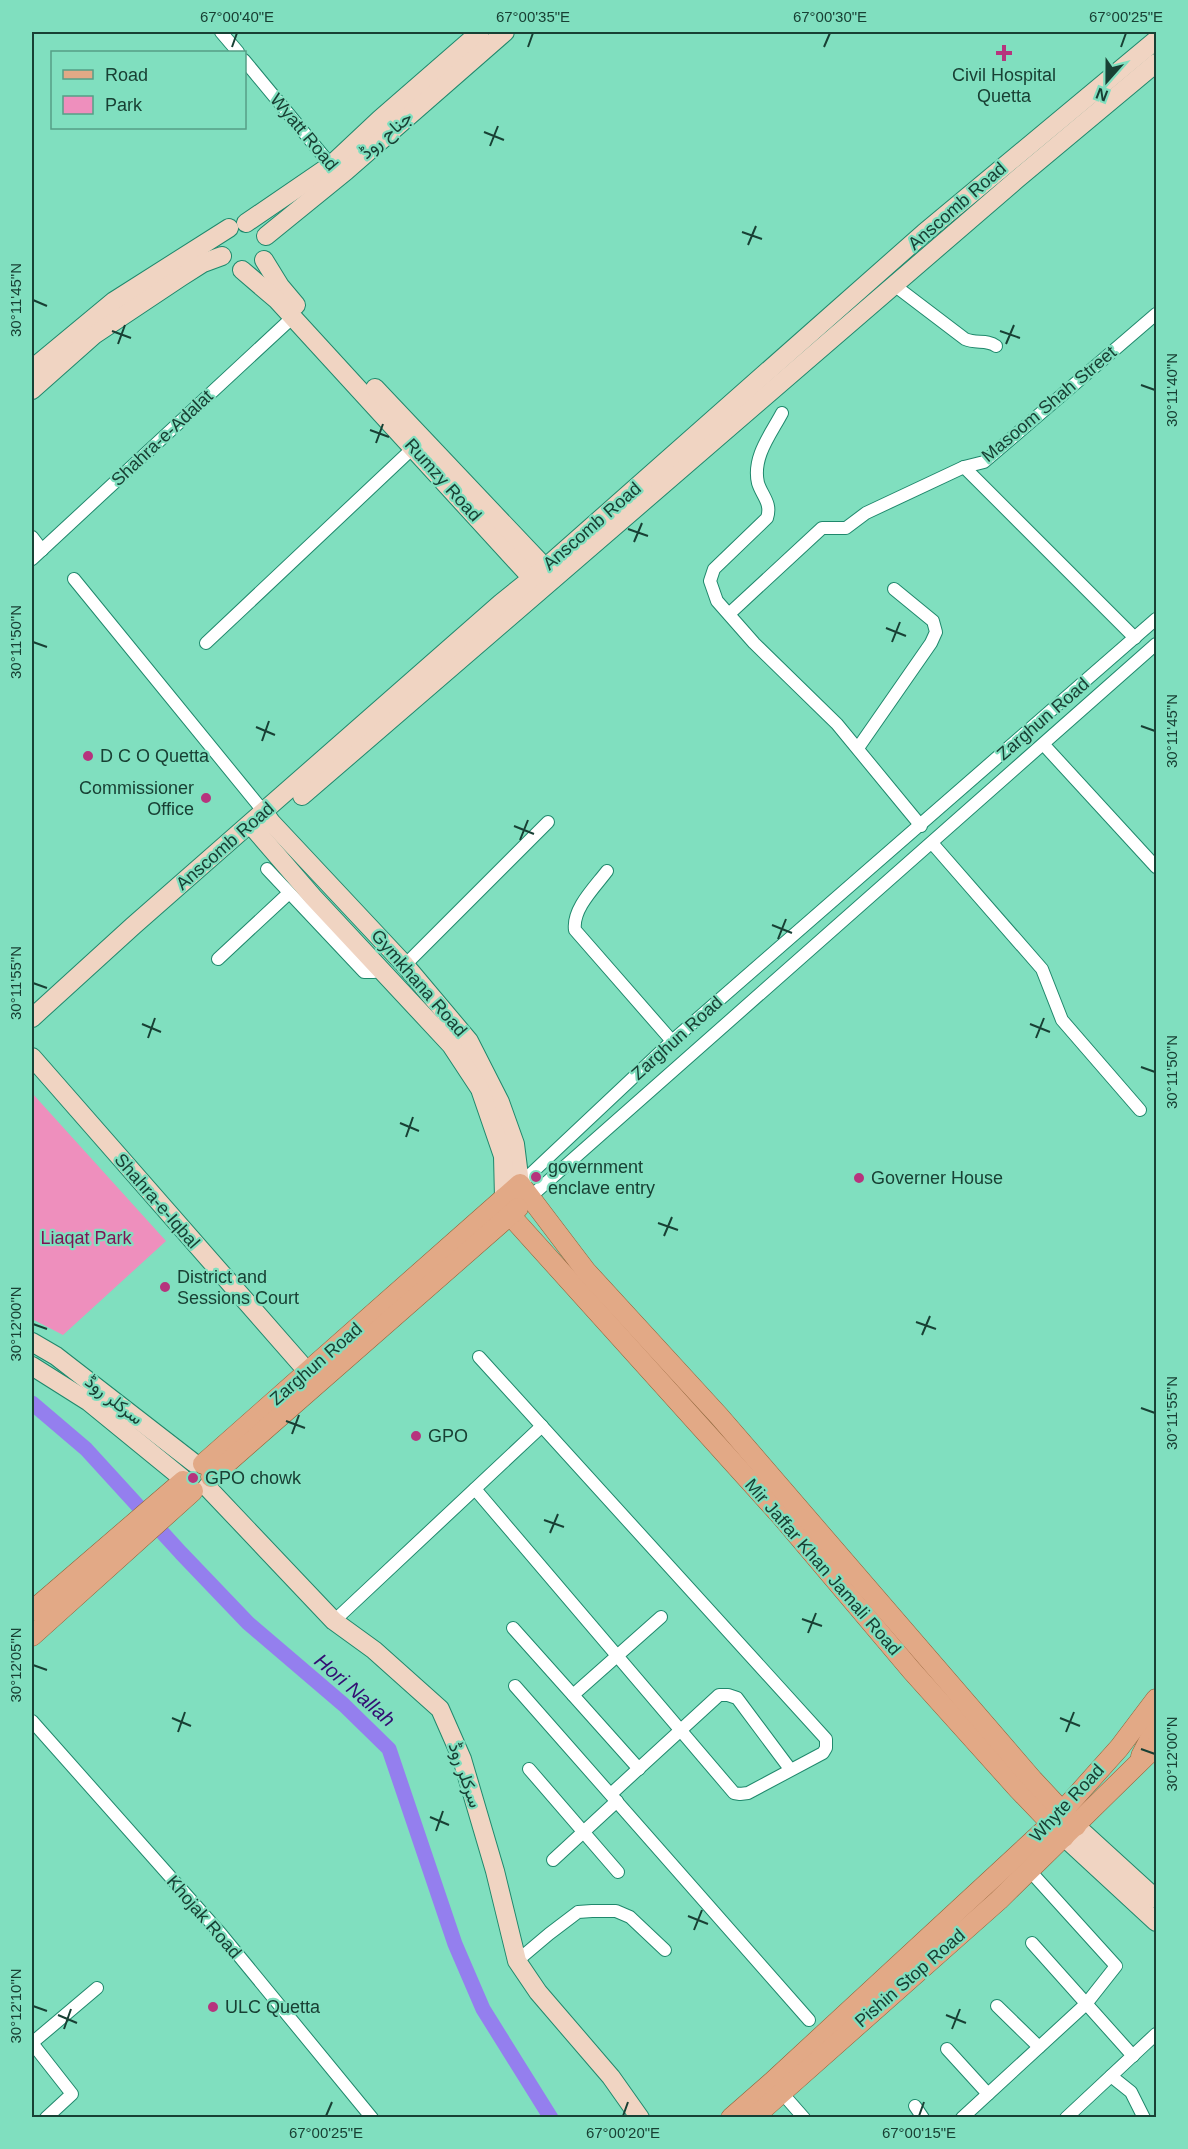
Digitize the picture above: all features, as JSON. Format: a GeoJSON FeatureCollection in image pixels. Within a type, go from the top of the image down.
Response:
{"type":"FeatureCollection","features":[{"type":"Feature","properties":{"kind":"main road","name":"Zarghun Road"},"geometry":{"type":"LineString","coordinates":[[32,1611],[196,1477],[524,1191]]}},
{"type":"Feature","properties":{"kind":"main road","name":"Mir Jaffar Khan Jamali Road"},"geometry":{"type":"LineString","coordinates":[[524,1191],[586,1270],[719,1416],[1033,1780],[1063,1824]]}},
{"type":"Feature","properties":{"kind":"main road","name":"Zarghun Road"},"geometry":{"type":"LineString","coordinates":[[32,1636],[307,1371],[507,1207]]}},
{"type":"Feature","properties":{"kind":"main road","name":"Mir Jaffar Khan Jamali Road"},"geometry":{"type":"LineString","coordinates":[[507,1207],[782,1517],[912,1671],[1063,1824]]}},
{"type":"Feature","properties":{"kind":"main road","name":"Whyte Road"},"geometry":{"type":"LineString","coordinates":[[1063,1824],[1156,1699]]}},
{"type":"Feature","properties":{"kind":"main road","name":"Whyte Road"},"geometry":{"type":"LineString","coordinates":[[1119,1748],[1156,1722]]}},
{"type":"Feature","properties":{"kind":"main road","name":"Whyte Road"},"geometry":{"type":"LineString","coordinates":[[1137,1764],[1156,1727]]}},
{"type":"Feature","properties":{"kind":"main road","name":"Whyte Road"},"geometry":{"type":"LineString","coordinates":[[1014,1857],[1063,1824],[1156,1746]]}},
{"type":"Feature","properties":{"kind":"main road","name":"Pishin Stop Road"},"geometry":{"type":"LineString","coordinates":[[753,2118],[1030,1871],[1063,1824]]}},
{"type":"Feature","properties":{"kind":"main road","name":"Pishin Stop Road"},"geometry":{"type":"LineString","coordinates":[[731,2118],[1014,1857]]}},
{"type":"Feature","properties":{"kind":"street"},"geometry":{"type":"LineString","coordinates":[[220,32],[237,51]]}},
{"type":"Feature","properties":{"kind":"street","name":"جناح روڈ"},"geometry":{"type":"LineString","coordinates":[[32,369],[114,301],[238,225],[335,170],[380,119],[480,32]]}},
{"type":"Feature","properties":{"kind":"street","name":"جناح روڈ"},"geometry":{"type":"LineString","coordinates":[[266,236],[335,170],[505,32]]}},
{"type":"Feature","properties":{"kind":"street","name":"Anscomb Road"},"geometry":{"type":"LineString","coordinates":[[544,578],[933,225],[1156,40]]}},
{"type":"Feature","properties":{"kind":"street","name":"Wyatt Road"},"geometry":{"type":"LineString","coordinates":[[246,62],[335,170]]}},
{"type":"Feature","properties":{"kind":"street","name":"Anscomb Road"},"geometry":{"type":"LineString","coordinates":[[32,1030],[261,823],[544,578],[1156,63]]}},
{"type":"Feature","properties":{"kind":"street"},"geometry":{"type":"LineString","coordinates":[[238,225],[261,229],[266,236],[268,248],[264,260],[255,268],[242,270],[230,266],[222,256],[220,243],[225,232],[238,225]]}},
{"type":"Feature","properties":{"kind":"street"},"geometry":{"type":"LineString","coordinates":[[32,390],[94,335],[203,263],[222,256]]}},
{"type":"Feature","properties":{"kind":"street","name":"Rumzy Road"},"geometry":{"type":"LineString","coordinates":[[264,260],[280,286],[301,310],[544,578]]}},
{"type":"Feature","properties":{"kind":"street","name":"Rumzy Road"},"geometry":{"type":"LineString","coordinates":[[242,270],[277,300],[413,448],[544,578]]}},
{"type":"Feature","properties":{"kind":"street"},"geometry":{"type":"LineString","coordinates":[[894,285],[965,339],[973,342],[992,342],[996,346]]}},
{"type":"Feature","properties":{"kind":"street","name":"Masoom Shah Street"},"geometry":{"type":"LineString","coordinates":[[729,614],[822,528],[846,528],[866,513],[964,468],[984,462],[1156,314]]}},
{"type":"Feature","properties":{"kind":"street","name":"Shahra-e-Adalat"},"geometry":{"type":"LineString","coordinates":[[32,560],[293,317]]}},
{"type":"Feature","properties":{"kind":"street"},"geometry":{"type":"LineString","coordinates":[[782,413],[765,443],[757,467],[758,484],[770,510],[767,518],[714,569],[710,581],[717,601],[754,643],[837,724],[921,825]]}},
{"type":"Feature","properties":{"kind":"street"},"geometry":{"type":"LineString","coordinates":[[206,643],[413,448]]}},
{"type":"Feature","properties":{"kind":"street"},"geometry":{"type":"LineString","coordinates":[[964,468],[1135,638]]}},
{"type":"Feature","properties":{"kind":"street"},"geometry":{"type":"LineString","coordinates":[[32,537],[42,549]]}},
{"type":"Feature","properties":{"kind":"street"},"geometry":{"type":"LineString","coordinates":[[74,579],[261,823],[313,897],[451,1045],[480,1089],[503,1156],[507,1207]]}},
{"type":"Feature","properties":{"kind":"street"},"geometry":{"type":"LineString","coordinates":[[858,748],[931,643],[936,632],[933,621],[894,589]]}},
{"type":"Feature","properties":{"kind":"street","name":"Zarghun Road"},"geometry":{"type":"LineString","coordinates":[[524,1191],[672,1041],[1156,619]]}},
{"type":"Feature","properties":{"kind":"street","name":"Zarghun Road"},"geometry":{"type":"LineString","coordinates":[[524,1191],[932,843],[1156,644]]}},
{"type":"Feature","properties":{"kind":"street"},"geometry":{"type":"LineString","coordinates":[[1044,745],[1156,867]]}},
{"type":"Feature","properties":{"kind":"street"},"geometry":{"type":"LineString","coordinates":[[405,965],[548,822]]}},
{"type":"Feature","properties":{"kind":"street","name":"Anscomb Road"},"geometry":{"type":"LineString","coordinates":[[32,1018],[133,926],[261,823]]}},
{"type":"Feature","properties":{"kind":"street","name":"Gymkhana Road"},"geometry":{"type":"LineString","coordinates":[[261,823],[405,965],[470,1041],[500,1102],[516,1144],[524,1191]]}},
{"type":"Feature","properties":{"kind":"street"},"geometry":{"type":"LineString","coordinates":[[932,843],[1042,969],[1062,1020],[1140,1110]]}},
{"type":"Feature","properties":{"kind":"street"},"geometry":{"type":"LineString","coordinates":[[267,869],[364,972],[374,972],[378,967]]}},
{"type":"Feature","properties":{"kind":"street"},"geometry":{"type":"LineString","coordinates":[[607,871],[577,913],[574,922],[575,930],[672,1041]]}},
{"type":"Feature","properties":{"kind":"street"},"geometry":{"type":"LineString","coordinates":[[218,959],[289,893]]}},
{"type":"Feature","properties":{"kind":"street","name":"Shahra-e-Iqbal"},"geometry":{"type":"LineString","coordinates":[[32,1057],[307,1371]]}},
{"type":"Feature","properties":{"kind":"street","name":"سرکلر روڈ"},"geometry":{"type":"LineString","coordinates":[[32,1342],[56,1356],[196,1477],[334,1621],[374,1650],[440,1709],[462,1759],[495,1871],[518,1961],[538,1992],[611,2077],[640,2118]]}},
{"type":"Feature","properties":{"kind":"street"},"geometry":{"type":"LineString","coordinates":[[475,1489],[734,1792],[748,1793],[824,1753],[826,1739],[479,1357]]}},
{"type":"Feature","properties":{"kind":"street","name":"سرکلر روڈ"},"geometry":{"type":"LineString","coordinates":[[32,1366],[89,1402],[196,1477]]}},
{"type":"Feature","properties":{"kind":"street"},"geometry":{"type":"LineString","coordinates":[[334,1621],[542,1426]]}},
{"type":"Feature","properties":{"kind":"street"},"geometry":{"type":"LineString","coordinates":[[573,1695],[661,1617]]}},
{"type":"Feature","properties":{"kind":"street"},"geometry":{"type":"LineString","coordinates":[[513,1628],[639,1769]]}},
{"type":"Feature","properties":{"kind":"street"},"geometry":{"type":"LineString","coordinates":[[515,1686],[809,2020]]}},
{"type":"Feature","properties":{"kind":"street"},"geometry":{"type":"LineString","coordinates":[[553,1860],[583,1832],[639,1769],[719,1695],[737,1698],[790,1769]]}},
{"type":"Feature","properties":{"kind":"street","name":"Khojak Road"},"geometry":{"type":"LineString","coordinates":[[32,1721],[225,1940],[372,2118]]}},
{"type":"Feature","properties":{"kind":"street"},"geometry":{"type":"LineString","coordinates":[[529,1769],[618,1872]]}},
{"type":"Feature","properties":{"kind":"street","name":"Mir Jaffar Khan Jamali Road"},"geometry":{"type":"LineString","coordinates":[[1063,1824],[1156,1899]]}},
{"type":"Feature","properties":{"kind":"street","name":"Mir Jaffar Khan Jamali Road"},"geometry":{"type":"LineString","coordinates":[[1063,1824],[1156,1922]]}},
{"type":"Feature","properties":{"kind":"street"},"geometry":{"type":"LineString","coordinates":[[962,2118],[1086,2004],[1116,1966],[1030,1871]]}},
{"type":"Feature","properties":{"kind":"street"},"geometry":{"type":"LineString","coordinates":[[518,1961],[578,1912],[616,1911],[630,1917],[665,1950]]}},
{"type":"Feature","properties":{"kind":"street"},"geometry":{"type":"LineString","coordinates":[[1032,1943],[1133,2056]]}},
{"type":"Feature","properties":{"kind":"street"},"geometry":{"type":"LineString","coordinates":[[46,2118],[72,2094],[32,2043],[97,1988]]}},
{"type":"Feature","properties":{"kind":"street"},"geometry":{"type":"LineString","coordinates":[[998,2006],[1039,2047]]}},
{"type":"Feature","properties":{"kind":"street"},"geometry":{"type":"LineString","coordinates":[[1066,2118],[1156,2034]]}},
{"type":"Feature","properties":{"kind":"street"},"geometry":{"type":"LineString","coordinates":[[947,2049],[988,2094]]}},
{"type":"Feature","properties":{"kind":"street"},"geometry":{"type":"LineString","coordinates":[[1111,2076],[1131,2092],[1144,2118]]}},
{"type":"Feature","properties":{"kind":"street"},"geometry":{"type":"LineString","coordinates":[[782,2093],[804,2118]]}},
{"type":"Feature","properties":{"kind":"street"},"geometry":{"type":"LineString","coordinates":[[915,2106],[923,2118]]}},
{"type":"Feature","properties":{"kind":"green space","name":"Liaqat Park"},"geometry":{"type":"Polygon","coordinates":[[[32,1093],[166,1241],[63,1335],[32,1319],[32,1093]]]}},
{"type":"Feature","properties":{"kind":"waterway","name":"Hori Nallah"},"geometry":{"type":"LineString","coordinates":[[32,1403],[86,1449],[248,1623],[344,1705],[389,1749],[455,1944],[483,2009],[551,2118]]}},
{"type":"Feature","properties":{"kind":"place","name":"Civil Hospital Quetta"},"geometry":{"type":"Point","coordinates":[1004,53]}},
{"type":"Feature","properties":{"kind":"place","name":"D C O Quetta"},"geometry":{"type":"Point","coordinates":[88,756]}},
{"type":"Feature","properties":{"kind":"place","name":"Commissioner Office"},"geometry":{"type":"Point","coordinates":[206,798]}},
{"type":"Feature","properties":{"kind":"place","name":"government enclave entry"},"geometry":{"type":"Point","coordinates":[536,1177]}},
{"type":"Feature","properties":{"kind":"place","name":"Governer House"},"geometry":{"type":"Point","coordinates":[859,1178]}},
{"type":"Feature","properties":{"kind":"place","name":"District and Sessions Court"},"geometry":{"type":"Point","coordinates":[165,1287]}},
{"type":"Feature","properties":{"kind":"place","name":"GPO"},"geometry":{"type":"Point","coordinates":[416,1436]}},
{"type":"Feature","properties":{"kind":"place","name":"GPO chowk"},"geometry":{"type":"Point","coordinates":[193,1478]}},
{"type":"Feature","properties":{"kind":"place","name":"ULC Quetta"},"geometry":{"type":"Point","coordinates":[213,2007]}}]}
